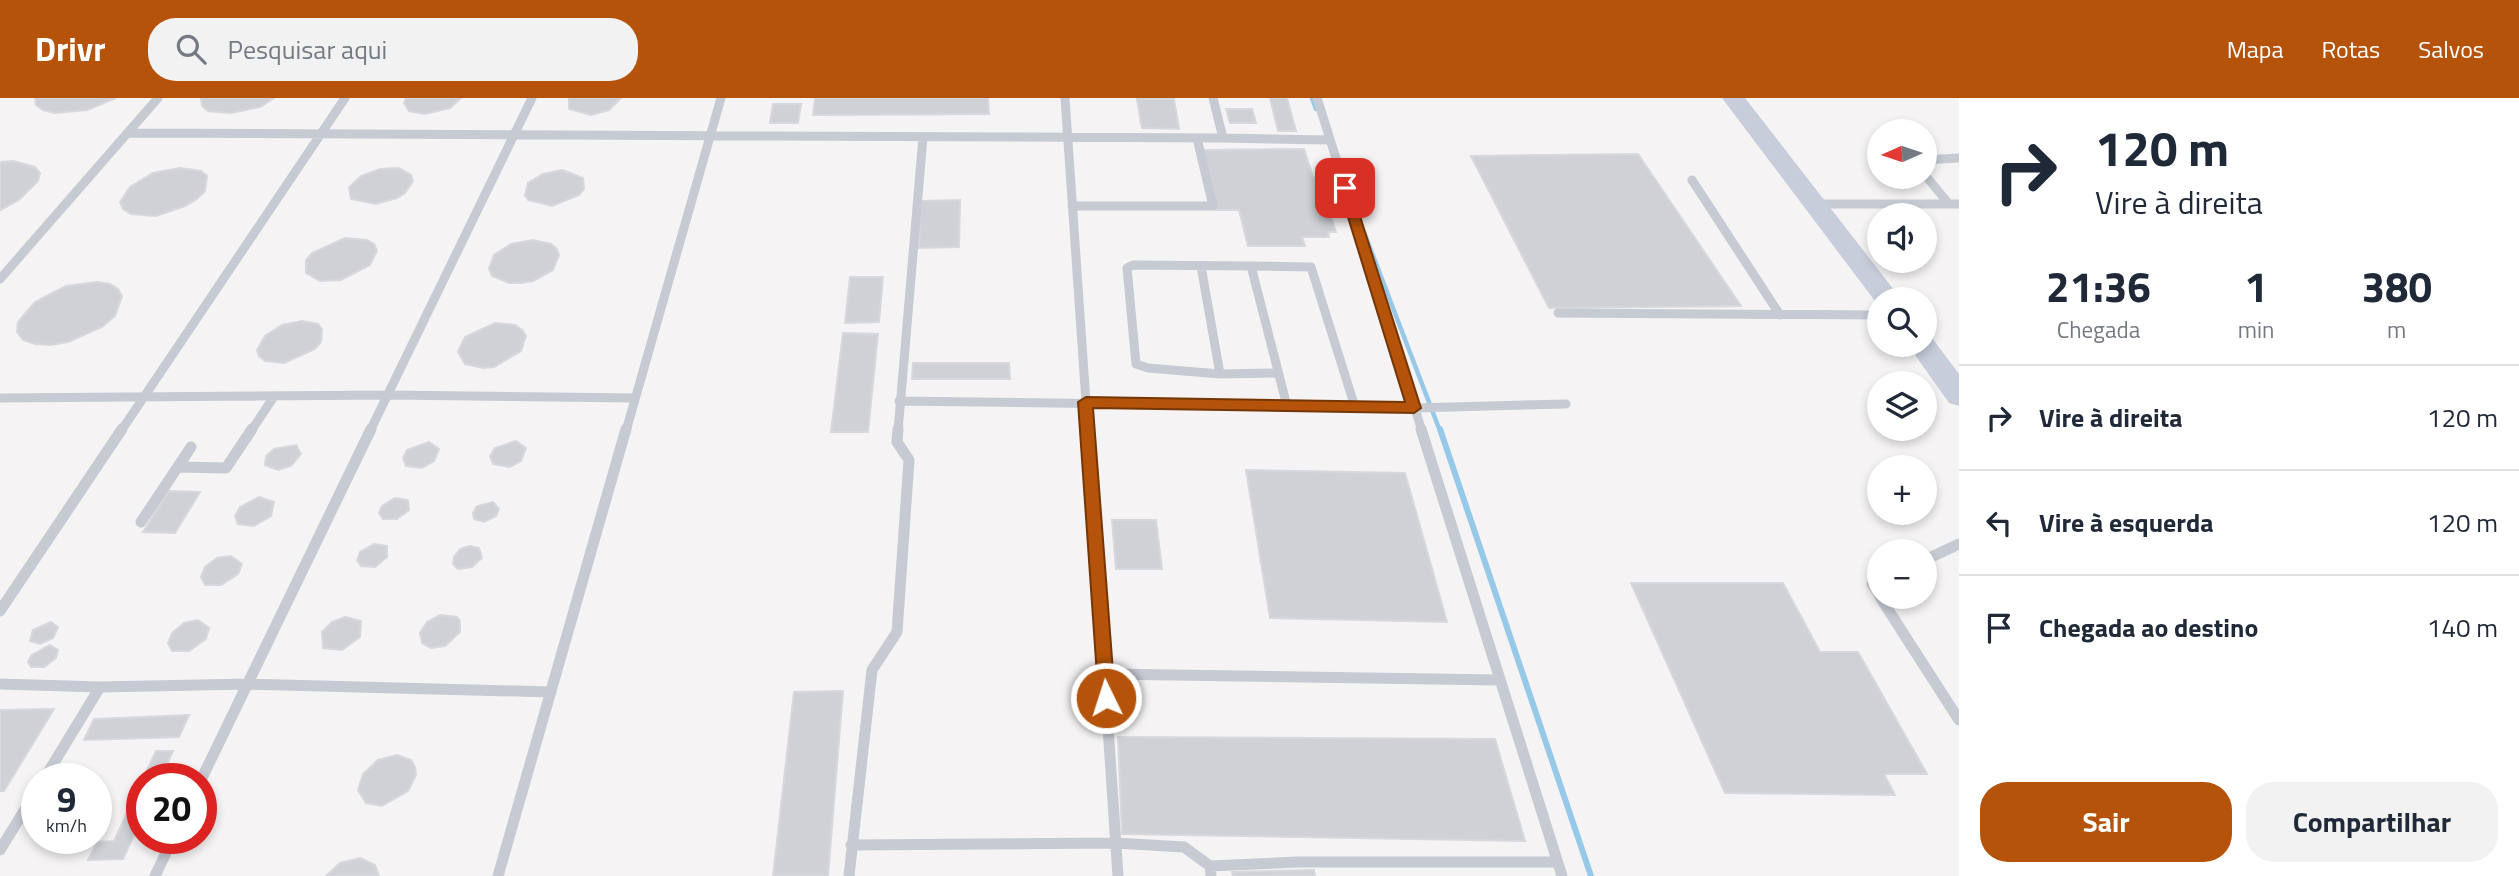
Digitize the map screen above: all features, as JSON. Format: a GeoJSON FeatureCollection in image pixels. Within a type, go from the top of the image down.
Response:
{"type":"FeatureCollection","features":[{"type":"Feature","properties":{"kind":"main road"},"geometry":{"type":"LineString","coordinates":[[1733,98],[1895,287]]}},
{"type":"Feature","properties":{"kind":"main road"},"geometry":{"type":"LineString","coordinates":[[1751,98],[1880,287]]}},
{"type":"Feature","properties":{"kind":"main road"},"geometry":{"type":"LineString","coordinates":[[1937,341],[1959,369]]}},
{"type":"Feature","properties":{"kind":"main road"},"geometry":{"type":"LineString","coordinates":[[1931,357],[1959,395]]}},
{"type":"Feature","properties":{"kind":"lane"},"geometry":{"type":"LineString","coordinates":[[0,279],[158,98]]}},
{"type":"Feature","properties":{"kind":"lane"},"geometry":{"type":"LineString","coordinates":[[0,611],[345,98]]}},
{"type":"Feature","properties":{"kind":"lane"},"geometry":{"type":"LineString","coordinates":[[209,763],[532,98]]}},
{"type":"Feature","properties":{"kind":"lane"},"geometry":{"type":"LineString","coordinates":[[498,876],[721,98]]}},
{"type":"Feature","properties":{"kind":"lane"},"geometry":{"type":"LineString","coordinates":[[1065,98],[1118,876]]}},
{"type":"Feature","properties":{"kind":"lane"},"geometry":{"type":"LineString","coordinates":[[1213,98],[1223,138]]}},
{"type":"Feature","properties":{"kind":"lane"},"geometry":{"type":"LineString","coordinates":[[1317,98],[1562,876]]}},
{"type":"Feature","properties":{"kind":"lane"},"geometry":{"type":"LineString","coordinates":[[128,133],[1330,139]]}},
{"type":"Feature","properties":{"kind":"lane"},"geometry":{"type":"LineString","coordinates":[[849,876],[872,670],[897,632],[909,460],[897,442],[899,401],[922,137]]}},
{"type":"Feature","properties":{"kind":"lane"},"geometry":{"type":"LineString","coordinates":[[1072,205],[1213,206],[1197,138]]}},
{"type":"Feature","properties":{"kind":"lane"},"geometry":{"type":"LineString","coordinates":[[1937,159],[1959,158]]}},
{"type":"Feature","properties":{"kind":"lane"},"geometry":{"type":"LineString","coordinates":[[1692,180],[1780,315]]}},
{"type":"Feature","properties":{"kind":"lane"},"geometry":{"type":"LineString","coordinates":[[1937,187],[1954,204]]}},
{"type":"Feature","properties":{"kind":"lane"},"geometry":{"type":"LineString","coordinates":[[1824,203],[1954,204]]}},
{"type":"Feature","properties":{"kind":"lane"},"geometry":{"type":"LineString","coordinates":[[1278,373],[1220,374],[1148,368],[1136,363],[1127,268],[1133,265],[1311,267],[1355,407]]}},
{"type":"Feature","properties":{"kind":"lane"},"geometry":{"type":"LineString","coordinates":[[1201,266],[1220,374]]}},
{"type":"Feature","properties":{"kind":"lane"},"geometry":{"type":"LineString","coordinates":[[1251,266],[1287,406]]}},
{"type":"Feature","properties":{"kind":"lane"},"geometry":{"type":"LineString","coordinates":[[1558,313],[1867,315]]}},
{"type":"Feature","properties":{"kind":"lane"},"geometry":{"type":"LineString","coordinates":[[0,398],[390,395],[635,398]]}},
{"type":"Feature","properties":{"kind":"lane"},"geometry":{"type":"LineString","coordinates":[[178,467],[226,468],[273,398]]}},
{"type":"Feature","properties":{"kind":"lane"},"geometry":{"type":"LineString","coordinates":[[899,401],[1414,408],[1566,404]]}},
{"type":"Feature","properties":{"kind":"lane"},"geometry":{"type":"LineString","coordinates":[[141,522],[191,447]]}},
{"type":"Feature","properties":{"kind":"lane"},"geometry":{"type":"LineString","coordinates":[[1937,554],[1959,544]]}},
{"type":"Feature","properties":{"kind":"lane"},"geometry":{"type":"LineString","coordinates":[[1888,609],[1959,720]]}},
{"type":"Feature","properties":{"kind":"lane"},"geometry":{"type":"LineString","coordinates":[[1104,674],[1499,680]]}},
{"type":"Feature","properties":{"kind":"lane"},"geometry":{"type":"LineString","coordinates":[[0,684],[100,687],[247,684],[551,692]]}},
{"type":"Feature","properties":{"kind":"lane"},"geometry":{"type":"LineString","coordinates":[[54,763],[100,687]]}},
{"type":"Feature","properties":{"kind":"lane"},"geometry":{"type":"LineString","coordinates":[[0,850],[21,816]]}},
{"type":"Feature","properties":{"kind":"lane"},"geometry":{"type":"LineString","coordinates":[[851,845],[1116,843],[1184,847],[1210,871],[1297,862],[1558,862]]}},
{"type":"Feature","properties":{"kind":"lane"},"geometry":{"type":"LineString","coordinates":[[155,876],[165,854]]}},
{"type":"Feature","properties":{"kind":"building"},"geometry":{"type":"Polygon","coordinates":[[[35,98],[116,98],[87,110],[55,113],[36,105],[35,98]]]}},
{"type":"Feature","properties":{"kind":"building"},"geometry":{"type":"Polygon","coordinates":[[[201,98],[274,98],[260,107],[231,113],[208,111],[202,106],[201,98]]]}},
{"type":"Feature","properties":{"kind":"building"},"geometry":{"type":"Polygon","coordinates":[[[406,98],[461,98],[450,108],[424,114],[409,111],[404,103],[406,98]]]}},
{"type":"Feature","properties":{"kind":"building"},"geometry":{"type":"Polygon","coordinates":[[[569,98],[621,98],[609,110],[591,115],[569,109],[569,98]]]}},
{"type":"Feature","properties":{"kind":"building"},"geometry":{"type":"Polygon","coordinates":[[[815,98],[988,98],[989,114],[813,115],[815,98]]]}},
{"type":"Feature","properties":{"kind":"building"},"geometry":{"type":"Polygon","coordinates":[[[1270,98],[1287,98],[1296,131],[1278,131],[1270,98]]]}},
{"type":"Feature","properties":{"kind":"building"},"geometry":{"type":"Polygon","coordinates":[[[1137,99],[1174,99],[1179,129],[1142,128],[1137,99]]]}},
{"type":"Feature","properties":{"kind":"building"},"geometry":{"type":"Polygon","coordinates":[[[773,104],[801,104],[798,123],[770,123],[773,104]]]}},
{"type":"Feature","properties":{"kind":"building"},"geometry":{"type":"Polygon","coordinates":[[[1226,109],[1252,109],[1256,123],[1230,123],[1226,109]]]}},
{"type":"Feature","properties":{"kind":"building"},"geometry":{"type":"Polygon","coordinates":[[[1304,149],[1313,177],[1329,177],[1336,199],[1325,199],[1336,232],[1328,232],[1329,237],[1302,237],[1305,246],[1248,246],[1239,210],[1216,210],[1203,150],[1304,149]]]}},
{"type":"Feature","properties":{"kind":"building"},"geometry":{"type":"Polygon","coordinates":[[[1638,154],[1741,306],[1549,308],[1471,156],[1638,154]]]}},
{"type":"Feature","properties":{"kind":"building"},"geometry":{"type":"Polygon","coordinates":[[[13,161],[35,167],[40,173],[38,181],[19,200],[0,210],[0,162],[13,161]]]}},
{"type":"Feature","properties":{"kind":"building"},"geometry":{"type":"Polygon","coordinates":[[[180,168],[201,171],[207,176],[205,191],[197,199],[156,216],[131,214],[123,209],[120,202],[130,187],[153,173],[180,168]]]}},
{"type":"Feature","properties":{"kind":"building"},"geometry":{"type":"Polygon","coordinates":[[[399,168],[411,175],[413,181],[405,193],[376,204],[351,199],[349,187],[361,176],[380,169],[399,168]]]}},
{"type":"Feature","properties":{"kind":"building"},"geometry":{"type":"Polygon","coordinates":[[[562,170],[583,178],[584,189],[579,195],[552,206],[528,200],[525,195],[528,183],[543,174],[562,170]]]}},
{"type":"Feature","properties":{"kind":"building"},"geometry":{"type":"Polygon","coordinates":[[[960,200],[959,247],[919,248],[921,201],[960,200]]]}},
{"type":"Feature","properties":{"kind":"building"},"geometry":{"type":"Polygon","coordinates":[[[345,238],[367,240],[374,244],[377,251],[370,265],[341,280],[320,281],[306,273],[306,260],[312,253],[345,238]]]}},
{"type":"Feature","properties":{"kind":"building"},"geometry":{"type":"Polygon","coordinates":[[[533,240],[551,244],[557,249],[559,255],[553,270],[533,281],[521,283],[509,283],[492,276],[489,269],[494,255],[511,244],[533,240]]]}},
{"type":"Feature","properties":{"kind":"building"},"geometry":{"type":"Polygon","coordinates":[[[850,277],[883,277],[879,322],[845,323],[850,277]]]}},
{"type":"Feature","properties":{"kind":"building"},"geometry":{"type":"Polygon","coordinates":[[[97,282],[110,284],[118,289],[122,296],[115,316],[102,327],[68,342],[50,345],[23,340],[17,332],[18,322],[35,302],[66,286],[97,282]]]}},
{"type":"Feature","properties":{"kind":"building"},"geometry":{"type":"Polygon","coordinates":[[[302,321],[318,324],[322,329],[321,342],[315,349],[284,363],[265,361],[259,356],[257,350],[265,336],[282,325],[302,321]]]}},
{"type":"Feature","properties":{"kind":"building"},"geometry":{"type":"Polygon","coordinates":[[[495,323],[515,325],[522,330],[526,336],[521,351],[494,367],[483,368],[465,364],[458,352],[465,337],[495,323]]]}},
{"type":"Feature","properties":{"kind":"building"},"geometry":{"type":"Polygon","coordinates":[[[843,333],[878,334],[868,432],[831,432],[843,333]]]}},
{"type":"Feature","properties":{"kind":"building"},"geometry":{"type":"Polygon","coordinates":[[[913,363],[1009,363],[1010,379],[912,379],[913,363]]]}},
{"type":"Feature","properties":{"kind":"building"},"geometry":{"type":"Polygon","coordinates":[[[516,441],[526,448],[521,461],[510,467],[493,464],[490,456],[495,448],[516,441]]]}},
{"type":"Feature","properties":{"kind":"building"},"geometry":{"type":"Polygon","coordinates":[[[429,442],[439,449],[434,461],[422,468],[406,466],[403,458],[407,450],[429,442]]]}},
{"type":"Feature","properties":{"kind":"building"},"geometry":{"type":"Polygon","coordinates":[[[296,445],[301,454],[291,466],[278,470],[265,465],[266,456],[274,449],[296,445]]]}},
{"type":"Feature","properties":{"kind":"building"},"geometry":{"type":"Polygon","coordinates":[[[1246,470],[1405,473],[1447,622],[1270,618],[1246,470]]]}},
{"type":"Feature","properties":{"kind":"building"},"geometry":{"type":"Polygon","coordinates":[[[169,491],[200,492],[175,533],[143,532],[169,491]]]}},
{"type":"Feature","properties":{"kind":"building"},"geometry":{"type":"Polygon","coordinates":[[[259,497],[274,502],[271,516],[254,526],[238,524],[235,516],[240,507],[259,497]]]}},
{"type":"Feature","properties":{"kind":"building"},"geometry":{"type":"Polygon","coordinates":[[[395,498],[408,500],[409,510],[397,519],[383,519],[379,513],[382,506],[395,498]]]}},
{"type":"Feature","properties":{"kind":"building"},"geometry":{"type":"Polygon","coordinates":[[[493,502],[499,509],[496,516],[484,522],[474,519],[473,513],[477,506],[493,502]]]}},
{"type":"Feature","properties":{"kind":"building"},"geometry":{"type":"Polygon","coordinates":[[[1112,520],[1156,520],[1162,569],[1116,569],[1112,520]]]}},
{"type":"Feature","properties":{"kind":"building"},"geometry":{"type":"Polygon","coordinates":[[[374,544],[387,546],[387,557],[375,567],[361,566],[357,560],[360,552],[374,544]]]}},
{"type":"Feature","properties":{"kind":"building"},"geometry":{"type":"Polygon","coordinates":[[[470,546],[479,548],[482,558],[472,567],[458,569],[453,564],[454,557],[460,549],[470,546]]]}},
{"type":"Feature","properties":{"kind":"building"},"geometry":{"type":"Polygon","coordinates":[[[231,556],[242,564],[238,574],[221,585],[205,585],[201,577],[205,567],[217,558],[231,556]]]}},
{"type":"Feature","properties":{"kind":"building"},"geometry":{"type":"Polygon","coordinates":[[[1631,583],[1783,583],[1820,652],[1858,652],[1927,774],[1884,774],[1895,795],[1725,793],[1631,583]]]}},
{"type":"Feature","properties":{"kind":"building"},"geometry":{"type":"Polygon","coordinates":[[[440,615],[457,617],[460,621],[460,632],[445,646],[431,648],[422,643],[420,633],[427,622],[440,615]]]}},
{"type":"Feature","properties":{"kind":"building"},"geometry":{"type":"Polygon","coordinates":[[[345,617],[361,621],[360,637],[342,650],[323,648],[322,632],[332,622],[345,617]]]}},
{"type":"Feature","properties":{"kind":"building"},"geometry":{"type":"Polygon","coordinates":[[[198,620],[209,628],[206,639],[189,651],[172,651],[168,643],[172,633],[184,623],[198,620]]]}},
{"type":"Feature","properties":{"kind":"building"},"geometry":{"type":"Polygon","coordinates":[[[51,622],[58,627],[53,638],[40,644],[30,641],[33,630],[51,622]]]}},
{"type":"Feature","properties":{"kind":"building"},"geometry":{"type":"Polygon","coordinates":[[[50,645],[58,650],[56,658],[44,667],[31,667],[28,662],[32,655],[50,645]]]}},
{"type":"Feature","properties":{"kind":"building"},"geometry":{"type":"Polygon","coordinates":[[[843,691],[828,876],[773,876],[794,692],[843,691]]]}},
{"type":"Feature","properties":{"kind":"building"},"geometry":{"type":"Polygon","coordinates":[[[54,709],[4,791],[0,791],[0,710],[54,709]]]}},
{"type":"Feature","properties":{"kind":"building"},"geometry":{"type":"Polygon","coordinates":[[[189,715],[179,737],[84,740],[94,719],[189,715]]]}},
{"type":"Feature","properties":{"kind":"building"},"geometry":{"type":"Polygon","coordinates":[[[1118,737],[1495,739],[1525,841],[1122,834],[1118,737]]]}},
{"type":"Feature","properties":{"kind":"building"},"geometry":{"type":"Polygon","coordinates":[[[156,751],[173,751],[167,763],[150,763],[156,751]]]}},
{"type":"Feature","properties":{"kind":"building"},"geometry":{"type":"Polygon","coordinates":[[[397,755],[411,760],[415,767],[416,775],[408,791],[382,806],[366,803],[358,790],[363,774],[378,760],[397,755]]]}},
{"type":"Feature","properties":{"kind":"building"},"geometry":{"type":"Polygon","coordinates":[[[126,815],[126,853],[123,859],[88,860],[91,854],[112,854],[114,841],[126,815]]]}},
{"type":"Feature","properties":{"kind":"building"},"geometry":{"type":"Polygon","coordinates":[[[360,858],[375,865],[379,876],[326,876],[340,863],[360,858]]]}},
{"type":"Feature","properties":{"kind":"building"},"geometry":{"type":"Polygon","coordinates":[[[1314,870],[1315,876],[1233,876],[1232,872],[1314,870]]]}},
{"type":"Feature","properties":{"kind":"waterway"},"geometry":{"type":"LineString","coordinates":[[1312,98],[1316,109]]}},
{"type":"Feature","properties":{"kind":"waterway"},"geometry":{"type":"LineString","coordinates":[[1364,232],[1440,431]]}},
{"type":"Feature","properties":{"kind":"waterway"},"geometry":{"type":"LineString","coordinates":[[1440,429],[1591,876]]}},
{"type":"Feature","properties":{"kind":"route"},"geometry":{"type":"LineString","coordinates":[[1106,698],[1086,402],[1414,408],[1345,188]]}}]}
